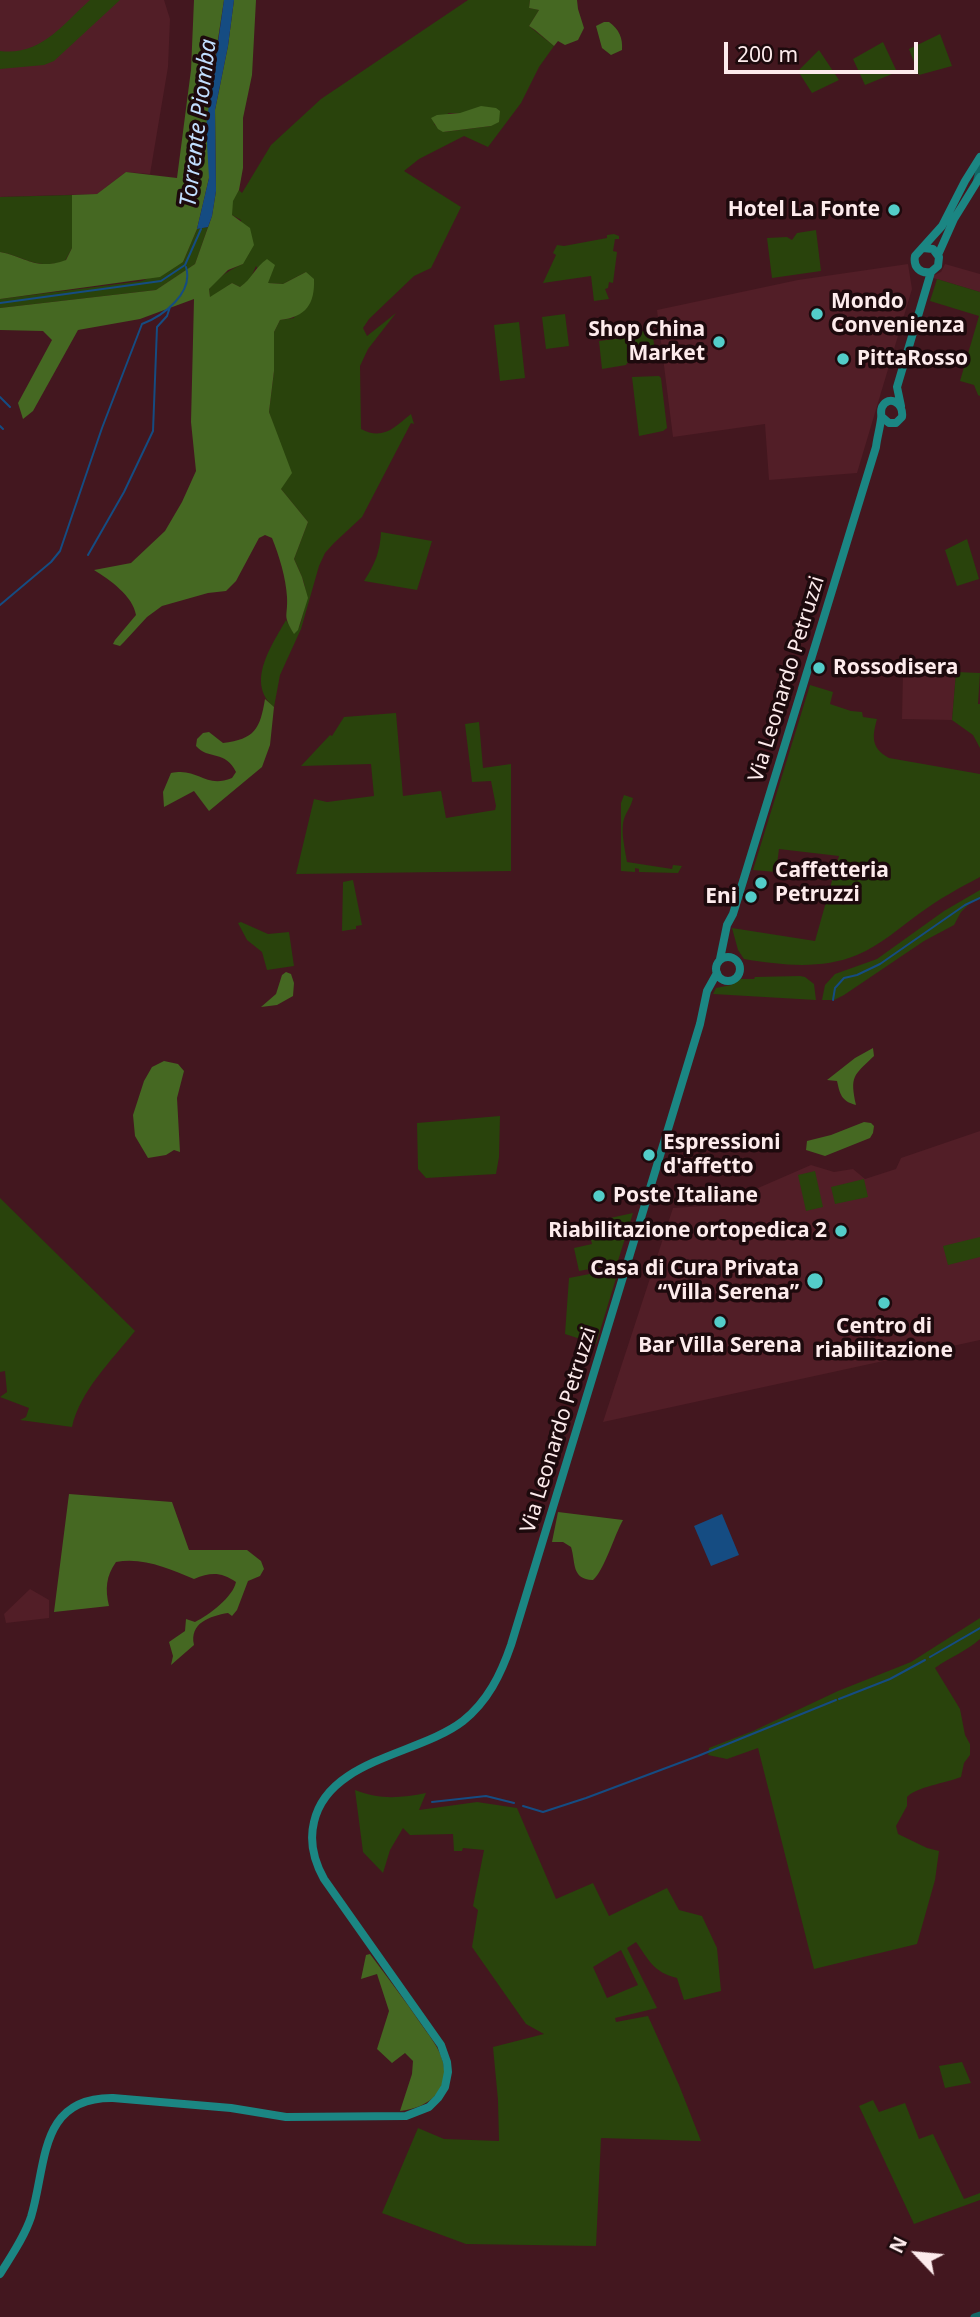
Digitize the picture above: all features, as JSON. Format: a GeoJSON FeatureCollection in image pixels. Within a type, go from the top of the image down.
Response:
{"type":"FeatureCollection","features":[{"type":"Feature","properties":{"kind":"main road"},"geometry":{"type":"LineString","coordinates":[[930,272],[897,387],[902,417],[892,424],[886,422],[881,411],[887,402],[920,291],[920,271],[914,259],[916,253],[942,226],[980,157]]}},
{"type":"Feature","properties":{"kind":"main road"},"geometry":{"type":"LineString","coordinates":[[920,271],[930,272],[938,267],[938,255],[954,219],[978,180]]}},
{"type":"Feature","properties":{"kind":"main road"},"geometry":{"type":"LineString","coordinates":[[923,248],[933,249],[938,255]]}},
{"type":"Feature","properties":{"kind":"main road"},"geometry":{"type":"LineString","coordinates":[[887,402],[893,401],[901,405]]}},
{"type":"Feature","properties":{"kind":"main road","name":"Via Leonardo Petruzzi"},"geometry":{"type":"LineString","coordinates":[[733,958],[730,945],[731,920],[876,447],[882,417]]}},
{"type":"Feature","properties":{"kind":"main road","name":"Via Leonardo Petruzzi"},"geometry":{"type":"LineString","coordinates":[[876,447],[884,430],[892,424]]}},
{"type":"Feature","properties":{"kind":"main road","name":"Via Leonardo Petruzzi"},"geometry":{"type":"LineString","coordinates":[[720,959],[727,925],[731,920]]}},
{"type":"Feature","properties":{"kind":"main road"},"geometry":{"type":"LineString","coordinates":[[733,958],[738,963],[739,972],[733,979],[724,980],[717,973],[716,965],[720,959],[733,958]]}},
{"type":"Feature","properties":{"kind":"main road","name":"Via Leonardo Petruzzi"},"geometry":{"type":"LineString","coordinates":[[0,2274],[29,2222],[48,2138],[61,2118],[85,2102],[113,2098],[231,2108],[274,2116],[332,2118],[415,2114],[429,2107],[442,2093],[448,2072],[441,2045],[328,1886],[312,1849],[312,1830],[321,1804],[334,1786],[352,1774],[442,1734],[461,1722],[478,1708],[496,1683],[531,1578],[707,991],[717,973]]}},
{"type":"Feature","properties":{"kind":"main road","name":"Via Leonardo Petruzzi"},"geometry":{"type":"LineString","coordinates":[[703,1010],[712,990],[724,980]]}},
{"type":"Feature","properties":{"kind":"street"},"geometry":{"type":"LineString","coordinates":[[978,180],[980,167]]}},
{"type":"Feature","properties":{"kind":"street"},"geometry":{"type":"LineString","coordinates":[[974,2317],[980,2315]]}},
{"type":"Feature","properties":{"kind":"shaded area"},"geometry":{"type":"Polygon","coordinates":[[[0,0],[164,0],[170,19],[168,67],[150,174],[126,172],[97,194],[0,197],[0,0]]]}},
{"type":"Feature","properties":{"kind":"shaded area"},"geometry":{"type":"Polygon","coordinates":[[[908,264],[912,289],[857,473],[769,480],[765,424],[673,437],[657,310],[798,280],[908,264]]]}},
{"type":"Feature","properties":{"kind":"shaded area"},"geometry":{"type":"Polygon","coordinates":[[[945,264],[980,274],[980,292],[930,277],[941,272],[945,264]]]}},
{"type":"Feature","properties":{"kind":"shaded area"},"geometry":{"type":"Polygon","coordinates":[[[903,672],[956,674],[952,720],[902,719],[903,672]]]}},
{"type":"Feature","properties":{"kind":"shaded area","name":"Casa di Cura Privata “Villa Serena”"},"geometry":{"type":"Polygon","coordinates":[[[980,1131],[980,1340],[603,1422],[673,1208],[719,1205],[811,1165],[834,1172],[853,1169],[865,1179],[896,1169],[901,1158],[980,1131]]]}},
{"type":"Feature","properties":{"kind":"shaded area"},"geometry":{"type":"Polygon","coordinates":[[[30,1589],[49,1600],[49,1618],[6,1623],[4,1614],[30,1589]]]}},
{"type":"Feature","properties":{"kind":"green space"},"geometry":{"type":"Polygon","coordinates":[[[90,0],[120,0],[54,61],[44,65],[0,69],[0,51],[27,49],[39,44],[90,0]]]}},
{"type":"Feature","properties":{"kind":"green space"},"geometry":{"type":"Polygon","coordinates":[[[194,0],[224,0],[209,98],[209,178],[197,229],[183,262],[160,277],[0,299],[0,252],[39,264],[66,260],[72,248],[72,195],[97,194],[126,172],[177,178],[191,70],[194,0]]]}},
{"type":"Feature","properties":{"kind":"green space"},"geometry":{"type":"Polygon","coordinates":[[[234,0],[256,0],[252,75],[243,118],[243,168],[239,190],[233,201],[232,215],[250,228],[254,245],[243,264],[228,270],[209,289],[210,297],[232,283],[240,287],[267,259],[275,265],[268,283],[283,284],[306,272],[314,279],[313,296],[307,308],[296,316],[280,320],[274,332],[274,371],[269,412],[292,473],[281,489],[308,522],[294,559],[308,598],[298,630],[294,634],[287,619],[287,597],[280,559],[272,538],[265,535],[259,538],[236,581],[226,591],[208,593],[162,606],[147,617],[120,646],[113,644],[136,615],[134,608],[120,589],[94,570],[131,563],[165,531],[196,471],[191,422],[194,299],[140,319],[78,330],[33,411],[23,419],[18,403],[52,340],[43,331],[0,330],[0,308],[156,290],[195,264],[212,216],[216,191],[215,110],[234,0]]]}},
{"type":"Feature","properties":{"kind":"green space"},"geometry":{"type":"Polygon","coordinates":[[[468,0],[530,0],[529,8],[539,10],[529,26],[554,46],[539,67],[521,103],[488,147],[464,136],[419,159],[404,171],[461,207],[431,268],[414,276],[363,328],[367,336],[396,313],[368,349],[360,366],[361,429],[376,434],[382,433],[394,428],[411,414],[414,424],[411,423],[362,517],[325,553],[301,629],[280,675],[274,707],[266,697],[261,676],[268,652],[286,620],[294,633],[301,623],[306,594],[294,559],[308,522],[281,489],[277,436],[269,412],[274,371],[274,332],[280,320],[294,318],[306,272],[283,284],[267,283],[256,266],[250,280],[240,287],[232,283],[210,298],[209,289],[224,274],[243,264],[241,220],[232,215],[232,201],[239,190],[242,193],[271,145],[321,99],[468,0]],[[449,113],[434,124],[444,132],[491,126],[460,113],[449,113]]]}},
{"type":"Feature","properties":{"kind":"green space"},"geometry":{"type":"Polygon","coordinates":[[[530,0],[577,0],[584,28],[578,40],[565,45],[558,41],[554,46],[529,26],[539,10],[529,8],[530,0]]]}},
{"type":"Feature","properties":{"kind":"green space"},"geometry":{"type":"Polygon","coordinates":[[[609,22],[615,28],[622,42],[622,50],[611,55],[602,48],[596,26],[609,22]]]}},
{"type":"Feature","properties":{"kind":"green space"},"geometry":{"type":"Polygon","coordinates":[[[940,34],[952,66],[919,75],[909,49],[940,34]]]}},
{"type":"Feature","properties":{"kind":"green space"},"geometry":{"type":"Polygon","coordinates":[[[883,42],[897,72],[865,85],[853,59],[883,42]]]}},
{"type":"Feature","properties":{"kind":"green space"},"geometry":{"type":"Polygon","coordinates":[[[819,50],[839,80],[812,93],[798,71],[819,50]]]}},
{"type":"Feature","properties":{"kind":"green space"},"geometry":{"type":"Polygon","coordinates":[[[481,106],[500,111],[499,122],[491,126],[443,132],[431,118],[460,113],[481,106]]]}},
{"type":"Feature","properties":{"kind":"green space"},"geometry":{"type":"Polygon","coordinates":[[[72,195],[72,248],[65,261],[38,263],[0,252],[0,197],[72,195]]]}},
{"type":"Feature","properties":{"kind":"green space"},"geometry":{"type":"Polygon","coordinates":[[[208,227],[195,264],[156,290],[0,308],[0,299],[142,281],[183,262],[197,229],[208,227]]]}},
{"type":"Feature","properties":{"kind":"green space"},"geometry":{"type":"Polygon","coordinates":[[[816,230],[821,271],[772,278],[767,238],[787,237],[792,240],[797,233],[816,230]]]}},
{"type":"Feature","properties":{"kind":"green space"},"geometry":{"type":"Polygon","coordinates":[[[607,235],[619,236],[619,239],[615,239],[613,251],[617,252],[613,283],[609,282],[608,288],[605,289],[609,299],[594,301],[591,276],[543,283],[556,255],[553,253],[557,245],[607,238],[607,235]]]}},
{"type":"Feature","properties":{"kind":"green space"},"geometry":{"type":"Polygon","coordinates":[[[937,279],[980,292],[980,396],[974,385],[960,381],[979,316],[930,301],[937,279]]]}},
{"type":"Feature","properties":{"kind":"green space"},"geometry":{"type":"Polygon","coordinates":[[[565,314],[569,346],[546,349],[542,317],[565,314]]]}},
{"type":"Feature","properties":{"kind":"green space"},"geometry":{"type":"Polygon","coordinates":[[[519,322],[525,378],[500,381],[494,325],[519,322]]]}},
{"type":"Feature","properties":{"kind":"green space"},"geometry":{"type":"Polygon","coordinates":[[[652,330],[655,351],[650,355],[650,360],[602,369],[599,341],[622,338],[622,333],[652,330]]]}},
{"type":"Feature","properties":{"kind":"green space"},"geometry":{"type":"Polygon","coordinates":[[[659,376],[667,428],[639,436],[632,377],[659,376]]]}},
{"type":"Feature","properties":{"kind":"green space"},"geometry":{"type":"Polygon","coordinates":[[[381,532],[432,541],[417,590],[364,581],[376,558],[381,532]]]}},
{"type":"Feature","properties":{"kind":"green space"},"geometry":{"type":"Polygon","coordinates":[[[967,539],[979,579],[957,586],[945,550],[967,539]]]}},
{"type":"Feature","properties":{"kind":"green space"},"geometry":{"type":"Polygon","coordinates":[[[956,672],[980,673],[980,748],[973,735],[952,720],[956,672]]]}},
{"type":"Feature","properties":{"kind":"green space"},"geometry":{"type":"Polygon","coordinates":[[[810,685],[833,692],[830,704],[862,712],[863,717],[877,719],[874,742],[889,758],[980,774],[980,877],[934,903],[866,951],[843,960],[787,964],[744,959],[738,950],[732,928],[815,941],[839,856],[779,849],[776,872],[753,870],[810,685]]]}},
{"type":"Feature","properties":{"kind":"green space"},"geometry":{"type":"Polygon","coordinates":[[[265,699],[274,707],[270,745],[262,767],[209,811],[194,791],[164,807],[163,792],[171,773],[188,773],[215,781],[232,778],[236,772],[232,765],[201,750],[196,746],[197,739],[203,733],[209,732],[223,743],[249,735],[258,725],[265,699]]]}},
{"type":"Feature","properties":{"kind":"green space"},"geometry":{"type":"Polygon","coordinates":[[[396,713],[403,796],[441,791],[446,818],[495,810],[496,806],[491,781],[472,782],[465,724],[479,722],[483,768],[511,764],[511,871],[296,874],[314,799],[327,802],[374,796],[371,764],[301,766],[330,735],[332,736],[344,717],[396,713]]]}},
{"type":"Feature","properties":{"kind":"green space"},"geometry":{"type":"Polygon","coordinates":[[[624,795],[633,798],[623,825],[627,862],[672,869],[673,865],[682,866],[678,873],[639,872],[639,869],[635,868],[635,872],[621,871],[621,803],[624,795]]]}},
{"type":"Feature","properties":{"kind":"green space"},"geometry":{"type":"Polygon","coordinates":[[[353,880],[362,925],[356,926],[356,929],[342,931],[343,882],[353,880]]]}},
{"type":"Feature","properties":{"kind":"green space"},"geometry":{"type":"Polygon","coordinates":[[[980,890],[980,899],[970,903],[961,912],[954,925],[924,941],[844,995],[834,1000],[822,1000],[825,985],[835,974],[877,959],[944,911],[980,890]]]}},
{"type":"Feature","properties":{"kind":"green space"},"geometry":{"type":"Polygon","coordinates":[[[238,923],[268,934],[289,932],[294,966],[267,970],[262,952],[247,940],[238,923]]]}},
{"type":"Feature","properties":{"kind":"green space"},"geometry":{"type":"Polygon","coordinates":[[[286,972],[291,974],[294,983],[293,996],[277,1005],[261,1007],[276,994],[282,975],[286,972]]]}},
{"type":"Feature","properties":{"kind":"green space"},"geometry":{"type":"Polygon","coordinates":[[[800,976],[814,984],[816,1000],[713,994],[716,988],[731,985],[740,979],[800,976]]]}},
{"type":"Feature","properties":{"kind":"green space"},"geometry":{"type":"Polygon","coordinates":[[[873,1048],[874,1056],[855,1077],[853,1088],[856,1105],[842,1096],[837,1081],[827,1080],[873,1048]]]}},
{"type":"Feature","properties":{"kind":"green space"},"geometry":{"type":"Polygon","coordinates":[[[164,1061],[178,1064],[184,1071],[177,1098],[180,1152],[174,1150],[166,1155],[148,1158],[135,1136],[133,1115],[144,1081],[152,1067],[164,1061]]]}},
{"type":"Feature","properties":{"kind":"green space"},"geometry":{"type":"Polygon","coordinates":[[[500,1116],[496,1174],[426,1178],[418,1169],[417,1123],[500,1116]]]}},
{"type":"Feature","properties":{"kind":"green space"},"geometry":{"type":"Polygon","coordinates":[[[864,1122],[874,1126],[870,1138],[825,1156],[806,1150],[807,1141],[864,1122]]]}},
{"type":"Feature","properties":{"kind":"green space"},"geometry":{"type":"Polygon","coordinates":[[[815,1171],[823,1207],[806,1211],[798,1175],[815,1171]]]}},
{"type":"Feature","properties":{"kind":"green space"},"geometry":{"type":"Polygon","coordinates":[[[864,1179],[868,1197],[835,1204],[831,1187],[864,1179]]]}},
{"type":"Feature","properties":{"kind":"green space"},"geometry":{"type":"Polygon","coordinates":[[[0,1198],[135,1331],[89,1388],[72,1427],[20,1420],[26,1417],[29,1408],[0,1397],[7,1392],[5,1371],[0,1372],[0,1198]]]}},
{"type":"Feature","properties":{"kind":"green space"},"geometry":{"type":"Polygon","coordinates":[[[633,1213],[617,1264],[579,1271],[574,1248],[592,1244],[587,1223],[633,1213]]]}},
{"type":"Feature","properties":{"kind":"green space"},"geometry":{"type":"Polygon","coordinates":[[[980,1237],[980,1257],[948,1265],[943,1246],[980,1237]]]}},
{"type":"Feature","properties":{"kind":"green space"},"geometry":{"type":"Polygon","coordinates":[[[600,1272],[601,1276],[617,1275],[596,1344],[565,1334],[569,1278],[600,1272]]]}},
{"type":"Feature","properties":{"kind":"green space"},"geometry":{"type":"Polygon","coordinates":[[[69,1494],[172,1502],[189,1550],[247,1550],[261,1561],[264,1569],[260,1576],[248,1581],[232,1616],[228,1613],[221,1614],[202,1622],[195,1631],[194,1645],[171,1665],[173,1656],[169,1642],[185,1631],[186,1619],[195,1622],[213,1610],[230,1594],[236,1582],[221,1575],[211,1574],[194,1579],[146,1563],[116,1562],[107,1583],[109,1606],[54,1612],[69,1494]]]}},
{"type":"Feature","properties":{"kind":"green space"},"geometry":{"type":"Polygon","coordinates":[[[558,1512],[623,1520],[601,1569],[593,1580],[581,1577],[578,1573],[571,1547],[563,1542],[552,1542],[558,1512]]]}},
{"type":"Feature","properties":{"kind":"green space"},"geometry":{"type":"Polygon","coordinates":[[[980,1618],[980,1639],[935,1668],[960,1709],[965,1735],[970,1744],[970,1755],[964,1763],[961,1777],[924,1788],[907,1797],[907,1806],[896,1826],[898,1834],[939,1851],[935,1880],[917,1944],[814,1969],[758,1748],[727,1759],[708,1755],[709,1748],[911,1662],[980,1618]]]}},
{"type":"Feature","properties":{"kind":"green space"},"geometry":{"type":"Polygon","coordinates":[[[355,1790],[390,1797],[426,1793],[419,1810],[477,1802],[517,1808],[556,1899],[593,1883],[609,1916],[667,1888],[679,1910],[702,1916],[717,1948],[721,1991],[684,2000],[677,1978],[657,1969],[636,1942],[627,1948],[657,2008],[615,2018],[616,2022],[648,2016],[701,2141],[601,2138],[596,2246],[466,2244],[382,2213],[418,2128],[444,2139],[499,2141],[493,2047],[544,2034],[526,2024],[472,1947],[478,1910],[473,1906],[484,1850],[463,1848],[462,1851],[454,1851],[453,1834],[410,1835],[403,1828],[390,1850],[383,1873],[363,1852],[355,1790]],[[621,1950],[593,1967],[607,1998],[638,1985],[621,1950]]]}},
{"type":"Feature","properties":{"kind":"green space"},"geometry":{"type":"Polygon","coordinates":[[[370,1954],[437,2048],[444,2067],[444,2078],[436,2094],[421,2106],[411,2109],[400,2111],[412,2074],[413,2061],[405,2053],[392,2063],[377,2049],[389,2011],[377,1974],[361,1979],[366,1955],[370,1954]]]}},
{"type":"Feature","properties":{"kind":"green space"},"geometry":{"type":"Polygon","coordinates":[[[962,2062],[971,2083],[945,2088],[939,2066],[962,2062]]]}},
{"type":"Feature","properties":{"kind":"green space"},"geometry":{"type":"Polygon","coordinates":[[[873,2100],[879,2112],[905,2103],[919,2139],[933,2134],[964,2199],[980,2193],[980,2200],[914,2224],[859,2106],[873,2100]]]}},
{"type":"Feature","properties":{"kind":"water"},"geometry":{"type":"Polygon","coordinates":[[[224,0],[234,0],[215,110],[216,191],[208,227],[197,229],[209,178],[206,126],[224,0]]]}},
{"type":"Feature","properties":{"kind":"water"},"geometry":{"type":"Polygon","coordinates":[[[722,1514],[739,1555],[711,1566],[694,1526],[722,1514]]]}},
{"type":"Feature","properties":{"kind":"waterway","name":"Torrente Piomba"},"geometry":{"type":"LineString","coordinates":[[0,303],[161,281],[185,265],[201,229]]}},
{"type":"Feature","properties":{"kind":"waterway"},"geometry":{"type":"LineString","coordinates":[[0,605],[51,562],[60,551],[102,428],[142,324],[175,302],[185,286],[186,267]]}},
{"type":"Feature","properties":{"kind":"waterway"},"geometry":{"type":"LineString","coordinates":[[88,555],[124,492],[153,431],[157,327],[167,316],[170,307]]}},
{"type":"Feature","properties":{"kind":"waterway"},"geometry":{"type":"LineString","coordinates":[[0,397],[10,407]]}},
{"type":"Feature","properties":{"kind":"waterway"},"geometry":{"type":"LineString","coordinates":[[0,426],[3,429]]}},
{"type":"Feature","properties":{"kind":"waterway"},"geometry":{"type":"LineString","coordinates":[[833,1000],[835,988],[844,978],[880,964],[965,905],[980,898]]}},
{"type":"Feature","properties":{"kind":"waterway"},"geometry":{"type":"LineString","coordinates":[[930,1657],[980,1628]]}},
{"type":"Feature","properties":{"kind":"waterway"},"geometry":{"type":"LineString","coordinates":[[839,1699],[890,1679],[925,1660]]}},
{"type":"Feature","properties":{"kind":"waterway"},"geometry":{"type":"LineString","coordinates":[[523,1806],[543,1812],[586,1798],[836,1700]]}},
{"type":"Feature","properties":{"kind":"waterway"},"geometry":{"type":"LineString","coordinates":[[432,1802],[486,1796],[514,1803]]}},
{"type":"Feature","properties":{"kind":"place","name":"Hotel La Fonte"},"geometry":{"type":"Point","coordinates":[894,210]}},
{"type":"Feature","properties":{"kind":"place","name":"Mondo Convenienza"},"geometry":{"type":"Point","coordinates":[817,314]}},
{"type":"Feature","properties":{"kind":"place","name":"Shop China Market"},"geometry":{"type":"Point","coordinates":[719,342]}},
{"type":"Feature","properties":{"kind":"place","name":"PittaRosso"},"geometry":{"type":"Point","coordinates":[843,359]}},
{"type":"Feature","properties":{"kind":"place","name":"Rossodisera"},"geometry":{"type":"Point","coordinates":[819,668]}},
{"type":"Feature","properties":{"kind":"place","name":"Caffetteria Petruzzi"},"geometry":{"type":"Point","coordinates":[761,883]}},
{"type":"Feature","properties":{"kind":"place","name":"Eni"},"geometry":{"type":"Point","coordinates":[751,897]}},
{"type":"Feature","properties":{"kind":"place","name":"Espressioni d'affetto"},"geometry":{"type":"Point","coordinates":[649,1155]}},
{"type":"Feature","properties":{"kind":"place","name":"Poste Italiane"},"geometry":{"type":"Point","coordinates":[599,1196]}},
{"type":"Feature","properties":{"kind":"place","name":"Riabilitazione ortopedica 2"},"geometry":{"type":"Point","coordinates":[841,1231]}},
{"type":"Feature","properties":{"kind":"place","name":"Casa di Cura Privata “Villa Serena”"},"geometry":{"type":"Point","coordinates":[815,1281]}},
{"type":"Feature","properties":{"kind":"place","name":"Centro di riabilitazione"},"geometry":{"type":"Point","coordinates":[884,1303]}},
{"type":"Feature","properties":{"kind":"place","name":"Bar Villa Serena"},"geometry":{"type":"Point","coordinates":[720,1322]}}]}
